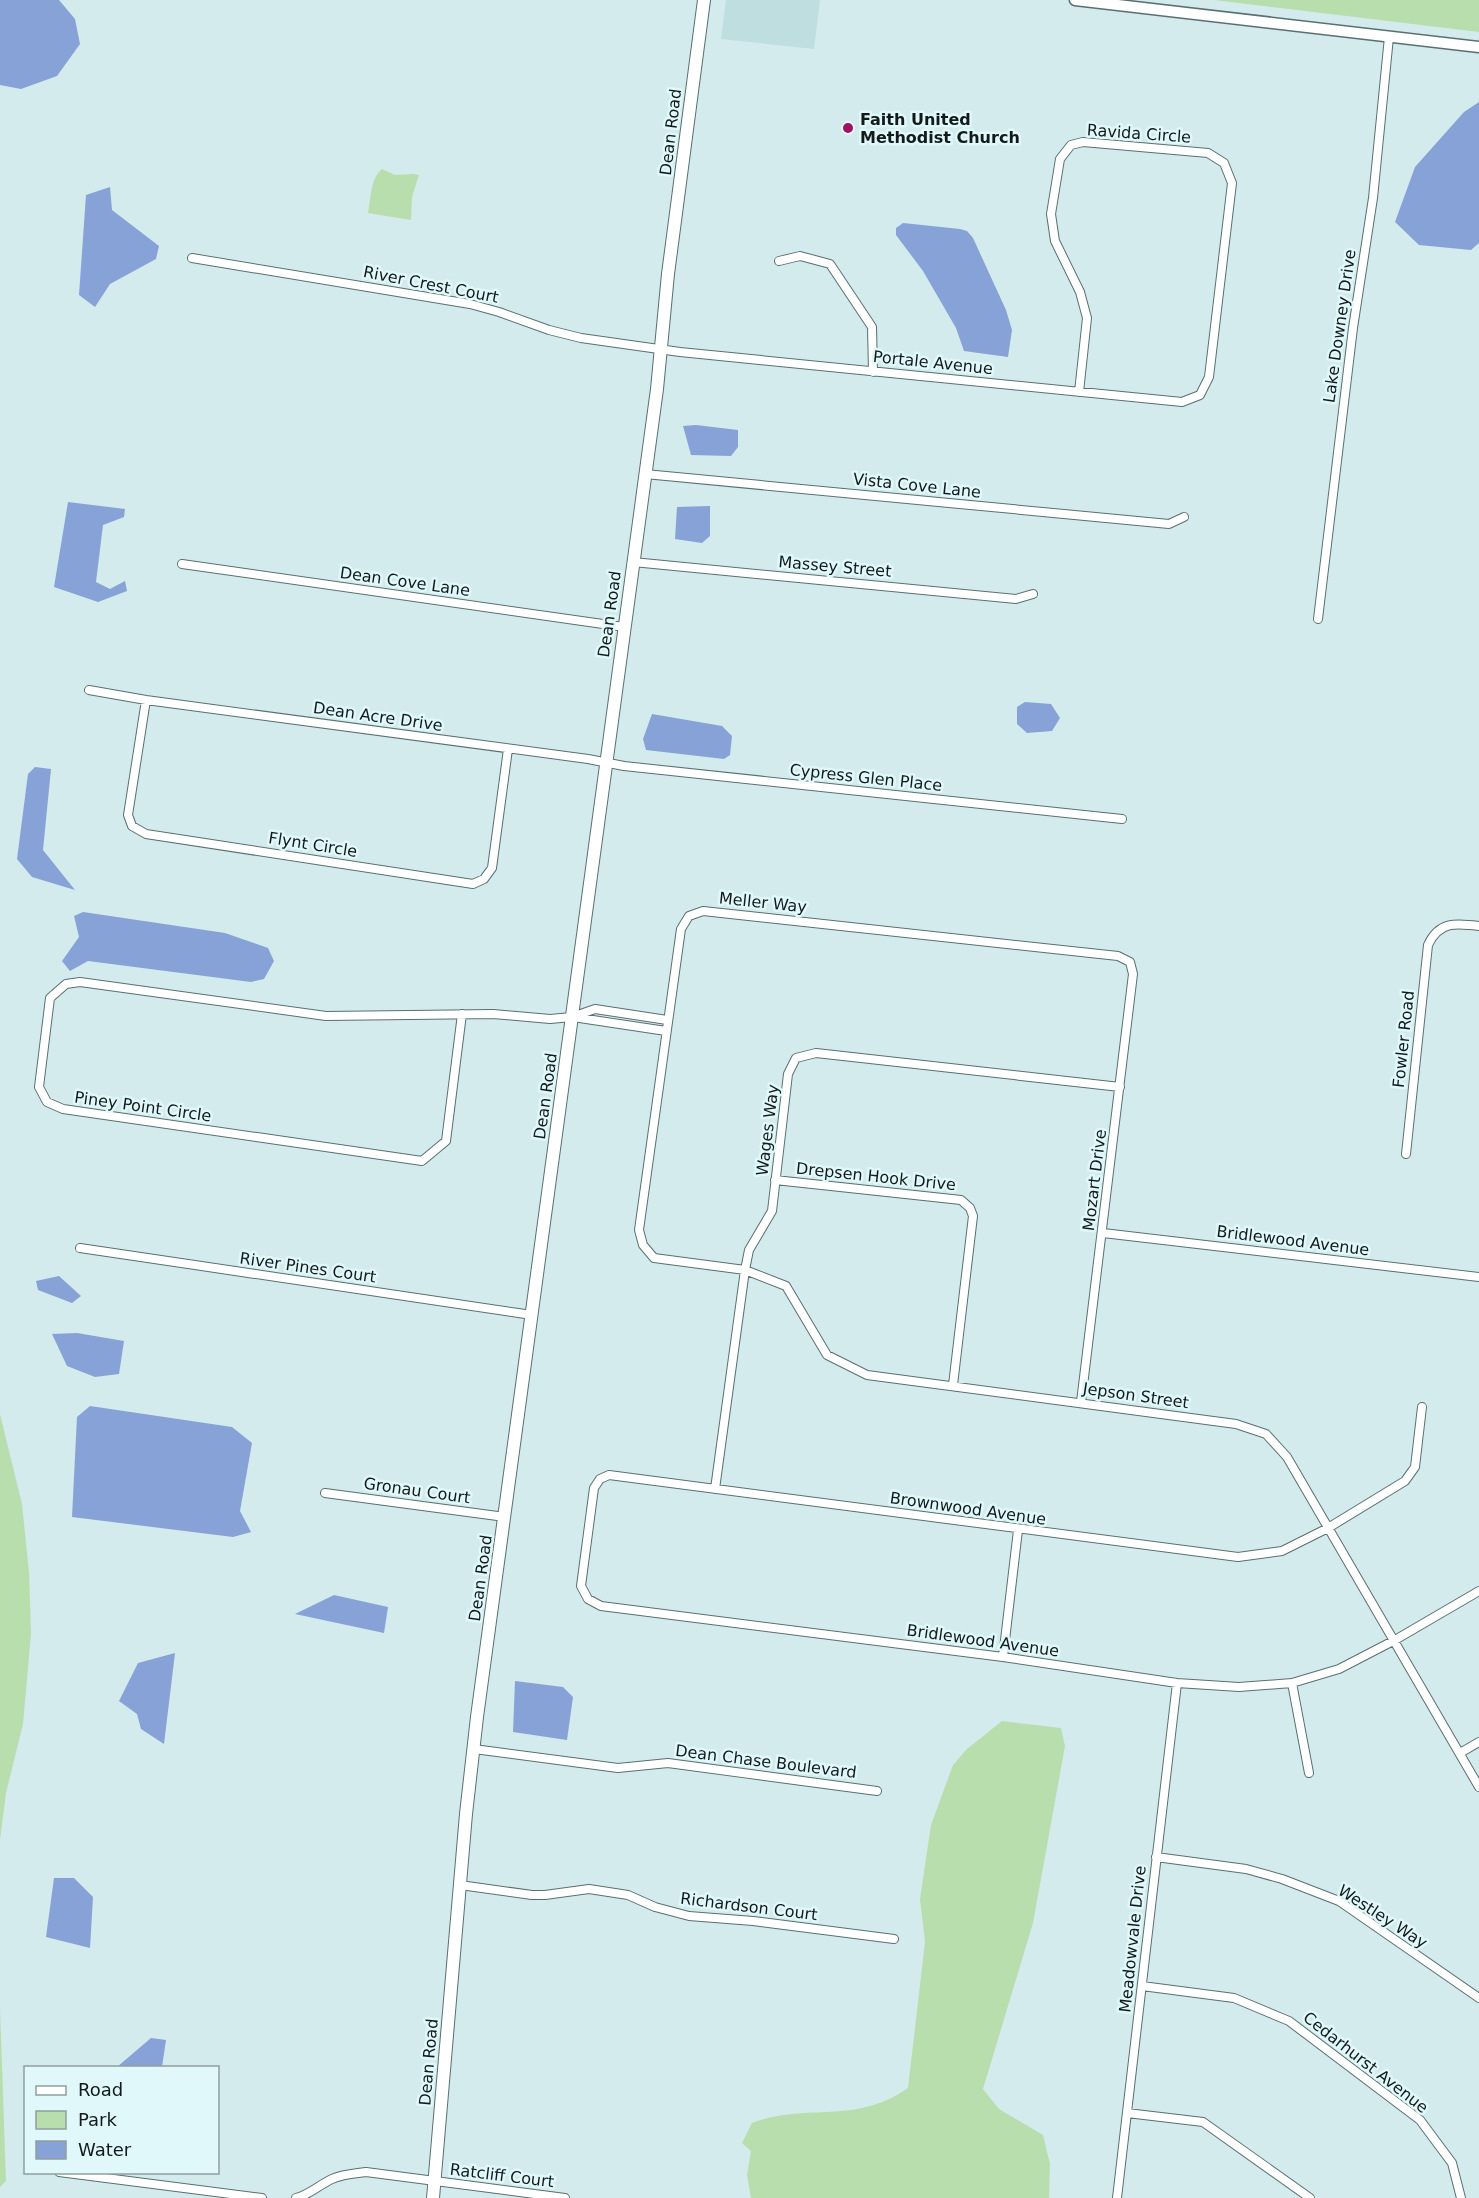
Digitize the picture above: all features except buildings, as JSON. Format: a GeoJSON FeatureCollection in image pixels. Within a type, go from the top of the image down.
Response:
{"type":"FeatureCollection","features":[{"type":"Feature","properties":{"kind":"main road","name":"Dean Road"},"geometry":{"type":"LineString","coordinates":[[433,2198],[474,1749],[662,349],[668,274],[704,0]]}},
{"type":"Feature","properties":{"kind":"street"},"geometry":{"type":"LineString","coordinates":[[1075,0],[1479,47]]}},
{"type":"Feature","properties":{"kind":"street","name":"Lake Downey Drive"},"geometry":{"type":"LineString","coordinates":[[1318,619],[1353,328],[1373,198],[1389,37]]}},
{"type":"Feature","properties":{"kind":"street","name":"Ravida Circle"},"geometry":{"type":"LineString","coordinates":[[1079,392],[1087,318],[1080,292],[1055,241],[1051,214],[1060,159],[1071,145],[1083,142],[1208,153],[1224,163],[1232,183],[1231,195],[1209,377],[1200,395]]}},
{"type":"Feature","properties":{"kind":"street"},"geometry":{"type":"LineString","coordinates":[[779,261],[800,256],[830,264],[872,327],[873,372]]}},
{"type":"Feature","properties":{"kind":"street","name":"River Crest Court"},"geometry":{"type":"LineString","coordinates":[[192,258],[470,304],[581,338],[662,349]]}},
{"type":"Feature","properties":{"kind":"street","name":"Portale Avenue"},"geometry":{"type":"LineString","coordinates":[[662,349],[1182,402],[1200,395]]}},
{"type":"Feature","properties":{"kind":"street","name":"Vista Cove Lane"},"geometry":{"type":"LineString","coordinates":[[645,474],[1169,524],[1184,517]]}},
{"type":"Feature","properties":{"kind":"street","name":"Massey Street"},"geometry":{"type":"LineString","coordinates":[[633,562],[1016,599],[1033,594]]}},
{"type":"Feature","properties":{"kind":"street","name":"Dean Cove Lane"},"geometry":{"type":"LineString","coordinates":[[182,564],[624,627]]}},
{"type":"Feature","properties":{"kind":"street","name":"Dean Acre Drive"},"geometry":{"type":"LineString","coordinates":[[89,690],[146,700],[606,762]]}},
{"type":"Feature","properties":{"kind":"street","name":"Flynt Circle"},"geometry":{"type":"LineString","coordinates":[[146,700],[128,815],[132,826],[146,834],[473,884],[484,879],[492,868],[508,749]]}},
{"type":"Feature","properties":{"kind":"street","name":"Cypress Glen Place"},"geometry":{"type":"LineString","coordinates":[[606,762],[1122,819]]}},
{"type":"Feature","properties":{"kind":"street","name":"Meller Way"},"geometry":{"type":"LineString","coordinates":[[643,1245],[639,1230],[667,1020],[681,929],[688,916],[703,911],[1118,956],[1130,962]]}},
{"type":"Feature","properties":{"kind":"street","name":"Fowler Road"},"geometry":{"type":"LineString","coordinates":[[1406,1154],[1428,945],[1438,930],[1450,925],[1479,926]]}},
{"type":"Feature","properties":{"kind":"street","name":"Mozart Drive"},"geometry":{"type":"LineString","coordinates":[[1081,1402],[1133,974],[1130,962]]}},
{"type":"Feature","properties":{"kind":"street","name":"Piney Point Circle"},"geometry":{"type":"LineString","coordinates":[[462,1014],[446,1142],[422,1161],[63,1109],[47,1102],[39,1087],[50,998],[66,984],[81,982],[326,1016],[462,1014],[505,1014],[550,1019],[572,1017]]}},
{"type":"Feature","properties":{"kind":"street"},"geometry":{"type":"LineString","coordinates":[[572,1017],[595,1010],[667,1020]]}},
{"type":"Feature","properties":{"kind":"street"},"geometry":{"type":"LineString","coordinates":[[572,1017],[666,1031]]}},
{"type":"Feature","properties":{"kind":"street","name":"Wages Way"},"geometry":{"type":"LineString","coordinates":[[715,1489],[745,1270],[749,1250],[772,1211],[789,1074],[796,1058],[816,1053],[1120,1087]]}},
{"type":"Feature","properties":{"kind":"street","name":"Drepsen Hook Drive"},"geometry":{"type":"LineString","coordinates":[[776,1180],[961,1200],[970,1208],[973,1216],[953,1385]]}},
{"type":"Feature","properties":{"kind":"street","name":"Bridlewood Avenue"},"geometry":{"type":"LineString","coordinates":[[1103,1233],[1479,1277]]}},
{"type":"Feature","properties":{"kind":"street","name":"Jepson Street"},"geometry":{"type":"LineString","coordinates":[[643,1245],[654,1258],[745,1270],[786,1286],[827,1355],[867,1375],[1236,1424],[1266,1434],[1287,1457],[1479,1787]]}},
{"type":"Feature","properties":{"kind":"street","name":"River Pines Court"},"geometry":{"type":"LineString","coordinates":[[80,1248],[531,1315]]}},
{"type":"Feature","properties":{"kind":"street","name":"Brownwood Avenue"},"geometry":{"type":"LineString","coordinates":[[600,1479],[609,1475],[1238,1557],[1282,1551],[1328,1528],[1405,1481],[1415,1467],[1422,1407]]}},
{"type":"Feature","properties":{"kind":"street","name":"Bridlewood Avenue"},"geometry":{"type":"LineString","coordinates":[[600,1479],[594,1488],[581,1586],[588,1599],[601,1606],[1003,1657],[1178,1683],[1239,1687],[1292,1683],[1338,1669],[1395,1640],[1479,1591]]}},
{"type":"Feature","properties":{"kind":"street","name":"Gronau Court"},"geometry":{"type":"LineString","coordinates":[[325,1493],[505,1517]]}},
{"type":"Feature","properties":{"kind":"street"},"geometry":{"type":"LineString","coordinates":[[1003,1657],[1018,1530]]}},
{"type":"Feature","properties":{"kind":"street","name":"Meadowvale Drive"},"geometry":{"type":"LineString","coordinates":[[1117,2198],[1178,1683]]}},
{"type":"Feature","properties":{"kind":"street"},"geometry":{"type":"LineString","coordinates":[[1292,1683],[1309,1773]]}},
{"type":"Feature","properties":{"kind":"street"},"geometry":{"type":"LineString","coordinates":[[1460,1753],[1479,1742]]}},
{"type":"Feature","properties":{"kind":"street","name":"Dean Chase Boulevard"},"geometry":{"type":"LineString","coordinates":[[474,1749],[618,1768],[668,1763],[877,1791]]}},
{"type":"Feature","properties":{"kind":"street","name":"Westley Way"},"geometry":{"type":"LineString","coordinates":[[1156,1857],[1246,1869],[1282,1879],[1339,1901],[1479,1998]]}},
{"type":"Feature","properties":{"kind":"street","name":"Richardson Court"},"geometry":{"type":"LineString","coordinates":[[460,1885],[539,1895],[589,1889],[628,1895],[655,1907],[689,1916],[753,1921],[894,1939]]}},
{"type":"Feature","properties":{"kind":"street","name":"Cedarhurst Avenue"},"geometry":{"type":"LineString","coordinates":[[1142,1986],[1234,1998],[1289,2020],[1420,2120],[1452,2163],[1461,2198]]}},
{"type":"Feature","properties":{"kind":"street"},"geometry":{"type":"LineString","coordinates":[[1127,2113],[1203,2122],[1310,2198]]}},
{"type":"Feature","properties":{"kind":"street","name":"Ratcliff Court"},"geometry":{"type":"LineString","coordinates":[[296,2198],[304,2196],[330,2180],[366,2172],[565,2198]]}},
{"type":"Feature","properties":{"kind":"street"},"geometry":{"type":"LineString","coordinates":[[75,2174],[262,2198]]}},
{"type":"Feature","properties":{"kind":"shaded area"},"geometry":{"type":"Polygon","coordinates":[[[726,0],[820,0],[814,49],[721,39],[726,0]]]}},
{"type":"Feature","properties":{"kind":"green space"},"geometry":{"type":"Polygon","coordinates":[[[1214,0],[1479,0],[1479,32],[1214,0]]]}},
{"type":"Feature","properties":{"kind":"green space"},"geometry":{"type":"Polygon","coordinates":[[[382,169],[395,175],[419,175],[412,197],[411,220],[368,213],[373,183],[382,169]]]}},
{"type":"Feature","properties":{"kind":"green space"},"geometry":{"type":"Polygon","coordinates":[[[0,1414],[22,1504],[29,1572],[31,1634],[23,1724],[6,1793],[0,1840],[0,1414]]]}},
{"type":"Feature","properties":{"kind":"green space"},"geometry":{"type":"Polygon","coordinates":[[[1002,1721],[1061,1728],[1065,1746],[1033,1923],[983,2089],[999,2109],[1043,2135],[1050,2164],[1049,2198],[751,2198],[747,2175],[751,2151],[742,2143],[752,2123],[791,2114],[869,2107],[888,2100],[908,2088],[925,1942],[920,1899],[931,1825],[953,1765],[967,1749],[1002,1721]]]}},
{"type":"Feature","properties":{"kind":"green space"},"geometry":{"type":"Polygon","coordinates":[[[0,2007],[6,2181],[0,2187],[0,2007]]]}},
{"type":"Feature","properties":{"kind":"water"},"geometry":{"type":"Polygon","coordinates":[[[0,0],[59,0],[75,19],[80,44],[57,76],[21,89],[0,85],[0,0]]]}},
{"type":"Feature","properties":{"kind":"water"},"geometry":{"type":"Polygon","coordinates":[[[1479,102],[1479,243],[1471,250],[1419,245],[1395,222],[1415,167],[1464,112],[1479,102]]]}},
{"type":"Feature","properties":{"kind":"water"},"geometry":{"type":"Polygon","coordinates":[[[110,187],[112,210],[159,246],[156,259],[110,284],[95,307],[79,295],[86,195],[110,187]]]}},
{"type":"Feature","properties":{"kind":"water"},"geometry":{"type":"Polygon","coordinates":[[[903,223],[960,229],[967,231],[973,238],[1006,310],[1012,330],[1008,357],[964,351],[956,328],[923,271],[896,235],[896,228],[903,223]]]}},
{"type":"Feature","properties":{"kind":"water"},"geometry":{"type":"Polygon","coordinates":[[[696,425],[738,430],[738,447],[731,456],[691,455],[683,426],[696,425]]]}},
{"type":"Feature","properties":{"kind":"water"},"geometry":{"type":"Polygon","coordinates":[[[68,502],[125,509],[124,517],[103,525],[96,582],[110,589],[125,581],[127,591],[98,602],[54,587],[68,502]]]}},
{"type":"Feature","properties":{"kind":"water"},"geometry":{"type":"Polygon","coordinates":[[[710,506],[710,536],[702,543],[675,539],[677,507],[710,506]]]}},
{"type":"Feature","properties":{"kind":"water"},"geometry":{"type":"Polygon","coordinates":[[[1025,702],[1051,704],[1060,718],[1052,731],[1027,733],[1017,724],[1017,707],[1025,702]]]}},
{"type":"Feature","properties":{"kind":"water"},"geometry":{"type":"Polygon","coordinates":[[[652,714],[722,726],[732,736],[730,755],[724,759],[646,750],[643,739],[652,714]]]}},
{"type":"Feature","properties":{"kind":"water"},"geometry":{"type":"Polygon","coordinates":[[[35,767],[51,769],[43,850],[75,890],[32,877],[17,859],[28,774],[35,767]]]}},
{"type":"Feature","properties":{"kind":"water"},"geometry":{"type":"Polygon","coordinates":[[[83,912],[225,933],[268,948],[274,961],[264,979],[251,982],[88,961],[70,971],[62,961],[79,937],[74,916],[83,912]]]}},
{"type":"Feature","properties":{"kind":"water"},"geometry":{"type":"Polygon","coordinates":[[[59,1276],[81,1296],[72,1303],[38,1290],[36,1281],[59,1276]]]}},
{"type":"Feature","properties":{"kind":"water"},"geometry":{"type":"Polygon","coordinates":[[[77,1333],[124,1341],[119,1374],[95,1377],[67,1366],[52,1334],[77,1333]]]}},
{"type":"Feature","properties":{"kind":"water"},"geometry":{"type":"Polygon","coordinates":[[[90,1406],[232,1427],[252,1443],[240,1511],[251,1532],[233,1537],[72,1517],[77,1417],[90,1406]]]}},
{"type":"Feature","properties":{"kind":"water"},"geometry":{"type":"Polygon","coordinates":[[[334,1595],[388,1607],[384,1633],[295,1614],[334,1595]]]}},
{"type":"Feature","properties":{"kind":"water"},"geometry":{"type":"Polygon","coordinates":[[[175,1653],[164,1744],[141,1729],[137,1714],[119,1701],[138,1663],[175,1653]]]}},
{"type":"Feature","properties":{"kind":"water"},"geometry":{"type":"Polygon","coordinates":[[[515,1681],[563,1687],[573,1697],[567,1740],[513,1732],[515,1681]]]}},
{"type":"Feature","properties":{"kind":"water"},"geometry":{"type":"Polygon","coordinates":[[[54,1878],[74,1878],[93,1897],[90,1948],[46,1937],[54,1878]]]}},
{"type":"Feature","properties":{"kind":"water"},"geometry":{"type":"Polygon","coordinates":[[[151,2038],[166,2040],[162,2066],[118,2066],[151,2038]]]}},
{"type":"Feature","properties":{"kind":"place","name":"Faith United Methodist Church"},"geometry":{"type":"Point","coordinates":[848,128]}}]}
